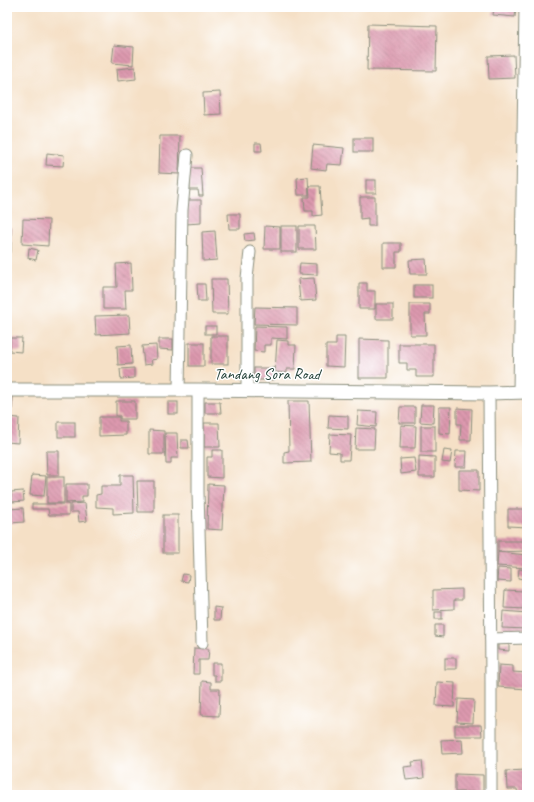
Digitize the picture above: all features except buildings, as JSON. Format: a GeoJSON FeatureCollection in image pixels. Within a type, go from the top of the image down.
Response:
{"type":"FeatureCollection","features":[{"type":"Feature","properties":{"kind":"street"},"geometry":{"type":"LineString","coordinates":[[523,392],[525,7]]}},
{"type":"Feature","properties":{"kind":"street"},"geometry":{"type":"LineString","coordinates":[[179,390],[182,210],[187,155]]}},
{"type":"Feature","properties":{"kind":"street"},"geometry":{"type":"LineString","coordinates":[[247,391],[247,278],[250,252]]}},
{"type":"Feature","properties":{"kind":"street","name":"Tandang Sora Road"},"geometry":{"type":"LineString","coordinates":[[7,390],[523,392]]}},
{"type":"Feature","properties":{"kind":"street"},"geometry":{"type":"LineString","coordinates":[[198,390],[198,492],[202,643]]}},
{"type":"Feature","properties":{"kind":"street"},"geometry":{"type":"LineString","coordinates":[[489,393],[491,795]]}},
{"type":"Feature","properties":{"kind":"street"},"geometry":{"type":"LineString","coordinates":[[491,639],[527,638]]}}]}
